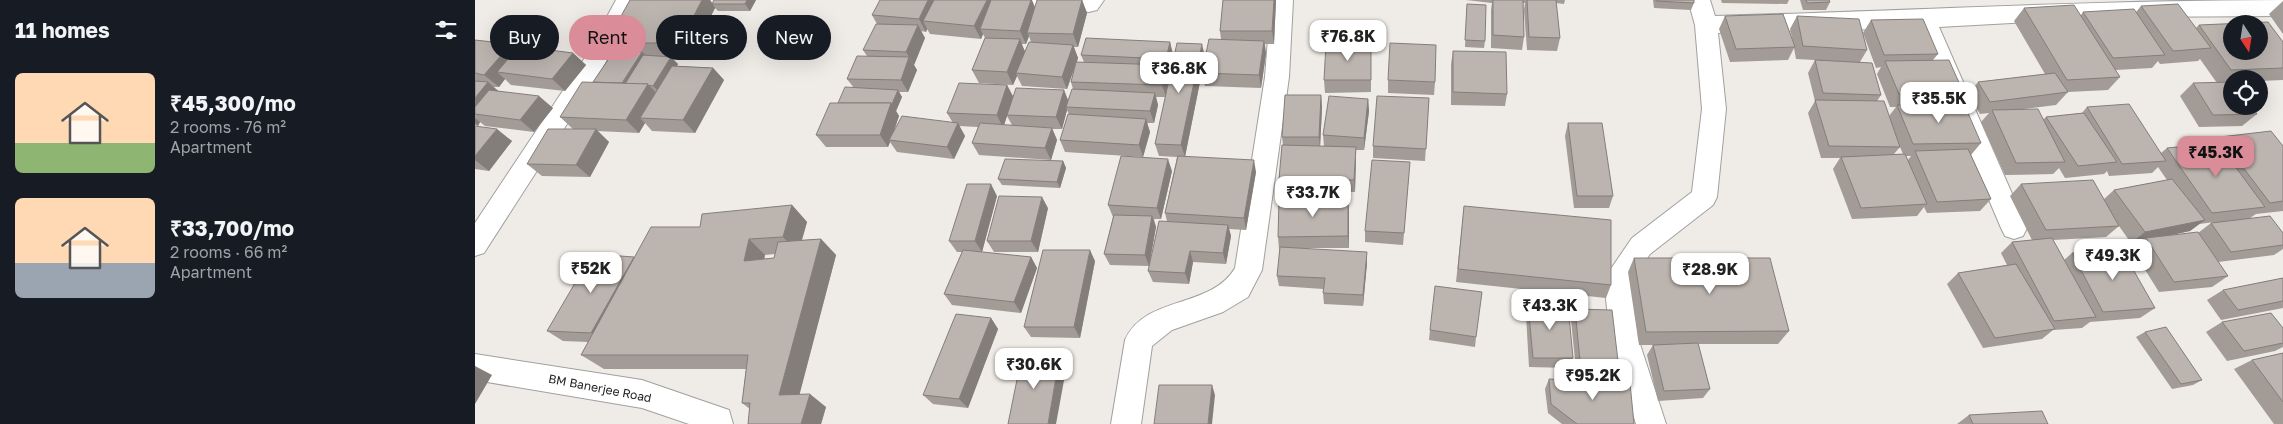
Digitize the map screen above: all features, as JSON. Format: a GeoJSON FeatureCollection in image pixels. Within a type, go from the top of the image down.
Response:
{"type":"FeatureCollection","features":[{"type":"Feature","properties":{"kind":"street"},"geometry":{"type":"LineString","coordinates":[[475,245],[593,65],[627,0]]}},
{"type":"Feature","properties":{"kind":"street"},"geometry":{"type":"LineString","coordinates":[[1019,0],[1089,4],[1093,0]]}},
{"type":"Feature","properties":{"kind":"street"},"geometry":{"type":"LineString","coordinates":[[1125,424],[1139,340],[1162,321],[1213,303],[1238,288],[1248,270],[1277,77],[1282,0]]}},
{"type":"Feature","properties":{"kind":"street"},"geometry":{"type":"LineString","coordinates":[[1651,424],[1624,338],[1618,279],[1641,246],[1704,197],[1714,108],[1706,25],[1699,0]]}},
{"type":"Feature","properties":{"kind":"street"},"geometry":{"type":"LineString","coordinates":[[1706,25],[1924,19],[2120,9],[2162,4],[2283,8]]}},
{"type":"Feature","properties":{"kind":"street"},"geometry":{"type":"LineString","coordinates":[[1924,19],[2014,228]]}},
{"type":"Feature","properties":{"kind":"street","name":"BM Banerjee Road"},"geometry":{"type":"LineString","coordinates":[[475,367],[642,394],[718,420],[718,424]]}},
{"type":"Feature","properties":{"kind":"building"},"geometry":{"type":"Polygon","coordinates":[[[630,0],[702,0],[694,15],[656,15],[656,43],[646,43],[646,15],[622,15],[630,0]]]}},
{"type":"Feature","properties":{"kind":"building"},"geometry":{"type":"Polygon","coordinates":[[[714,0],[747,0],[745,4],[712,4],[714,0]]]}},
{"type":"Feature","properties":{"kind":"building"},"geometry":{"type":"Polygon","coordinates":[[[880,0],[928,0],[919,19],[872,15],[880,0]]]}},
{"type":"Feature","properties":{"kind":"building"},"geometry":{"type":"Polygon","coordinates":[[[934,0],[987,0],[974,26],[923,21],[934,0]]]}},
{"type":"Feature","properties":{"kind":"building"},"geometry":{"type":"Polygon","coordinates":[[[991,0],[1031,0],[1020,31],[980,29],[991,0]]]}},
{"type":"Feature","properties":{"kind":"building"},"geometry":{"type":"Polygon","coordinates":[[[1037,0],[1082,0],[1073,34],[1027,33],[1037,0]]]}},
{"type":"Feature","properties":{"kind":"building"},"geometry":{"type":"Polygon","coordinates":[[[1223,0],[1274,0],[1272,31],[1220,31],[1223,0]]]}},
{"type":"Feature","properties":{"kind":"building"},"geometry":{"type":"Polygon","coordinates":[[[1493,0],[1523,0],[1524,37],[1493,35],[1493,0]]]}},
{"type":"Feature","properties":{"kind":"building"},"geometry":{"type":"Polygon","coordinates":[[[1527,0],[1556,0],[1560,38],[1529,37],[1527,0]]]}},
{"type":"Feature","properties":{"kind":"building"},"geometry":{"type":"Polygon","coordinates":[[[1694,0],[1694,3],[1656,1],[1694,0]]]}},
{"type":"Feature","properties":{"kind":"building"},"geometry":{"type":"Polygon","coordinates":[[[1806,0],[1829,0],[1830,2],[1807,3],[1806,0]]]}},
{"type":"Feature","properties":{"kind":"building"},"geometry":{"type":"Polygon","coordinates":[[[1467,4],[1486,5],[1485,41],[1465,40],[1467,4]]]}},
{"type":"Feature","properties":{"kind":"building"},"geometry":{"type":"Polygon","coordinates":[[[2178,4],[2211,48],[2173,51],[2141,6],[2178,4]]]}},
{"type":"Feature","properties":{"kind":"building"},"geometry":{"type":"Polygon","coordinates":[[[2074,5],[2120,77],[2067,80],[2024,8],[2074,5]]]}},
{"type":"Feature","properties":{"kind":"building"},"geometry":{"type":"Polygon","coordinates":[[[2134,9],[2165,55],[2113,58],[2083,12],[2134,9]]]}},
{"type":"Feature","properties":{"kind":"building"},"geometry":{"type":"Polygon","coordinates":[[[1783,14],[1795,47],[1736,49],[1725,16],[1783,14]]]}},
{"type":"Feature","properties":{"kind":"building"},"geometry":{"type":"Polygon","coordinates":[[[1797,16],[1859,19],[1867,50],[1803,46],[1797,16]]]}},
{"type":"Feature","properties":{"kind":"building"},"geometry":{"type":"Polygon","coordinates":[[[1923,19],[1938,54],[1884,55],[1871,20],[1923,19]]]}},
{"type":"Feature","properties":{"kind":"building"},"geometry":{"type":"Polygon","coordinates":[[[2268,22],[2283,42],[2283,68],[2231,70],[2224,60],[2268,60],[2268,22]]]}},
{"type":"Feature","properties":{"kind":"building"},"geometry":{"type":"Polygon","coordinates":[[[876,24],[918,25],[906,52],[863,50],[876,24]]]}},
{"type":"Feature","properties":{"kind":"building"},"geometry":{"type":"Polygon","coordinates":[[[2223,24],[2223,59],[2199,25],[2223,24]]]}},
{"type":"Feature","properties":{"kind":"building"},"geometry":{"type":"Polygon","coordinates":[[[985,38],[1020,39],[1007,72],[972,70],[985,38]]]}},
{"type":"Feature","properties":{"kind":"building"},"geometry":{"type":"Polygon","coordinates":[[[1086,38],[1170,42],[1166,59],[1081,55],[1086,38]]]}},
{"type":"Feature","properties":{"kind":"building"},"geometry":{"type":"Polygon","coordinates":[[[1209,39],[1264,41],[1259,75],[1202,73],[1209,39]]]}},
{"type":"Feature","properties":{"kind":"building"},"geometry":{"type":"Polygon","coordinates":[[[475,40],[490,42],[490,60],[497,60],[484,75],[475,73],[475,40]]]}},
{"type":"Feature","properties":{"kind":"building"},"geometry":{"type":"Polygon","coordinates":[[[1029,42],[1073,45],[1062,77],[1016,73],[1029,42]]]}},
{"type":"Feature","properties":{"kind":"building"},"geometry":{"type":"Polygon","coordinates":[[[1177,43],[1202,44],[1181,145],[1155,144],[1177,43]]]}},
{"type":"Feature","properties":{"kind":"building"},"geometry":{"type":"Polygon","coordinates":[[[1390,43],[1436,45],[1435,82],[1388,80],[1390,43]]]}},
{"type":"Feature","properties":{"kind":"building"},"geometry":{"type":"Polygon","coordinates":[[[1326,44],[1371,44],[1371,80],[1324,80],[1326,44]]]}},
{"type":"Feature","properties":{"kind":"building"},"geometry":{"type":"Polygon","coordinates":[[[559,51],[569,52],[569,58],[552,79],[497,72],[507,60],[559,60],[559,51]]]}},
{"type":"Feature","properties":{"kind":"building"},"geometry":{"type":"Polygon","coordinates":[[[1453,51],[1506,52],[1507,94],[1453,92],[1453,51]]]}},
{"type":"Feature","properties":{"kind":"building"},"geometry":{"type":"Polygon","coordinates":[[[646,55],[656,56],[656,60],[669,60],[653,86],[648,84],[625,84],[640,60],[646,60],[646,55]]]}},
{"type":"Feature","properties":{"kind":"building"},"geometry":{"type":"Polygon","coordinates":[[[857,56],[909,57],[901,80],[847,79],[857,56]]]}},
{"type":"Feature","properties":{"kind":"building"},"geometry":{"type":"Polygon","coordinates":[[[608,60],[637,60],[622,83],[593,82],[608,60]]]}},
{"type":"Feature","properties":{"kind":"building"},"geometry":{"type":"Polygon","coordinates":[[[1815,60],[1872,63],[1881,95],[1823,93],[1815,60]]]}},
{"type":"Feature","properties":{"kind":"building"},"geometry":{"type":"Polygon","coordinates":[[[1949,60],[1964,94],[1899,94],[1885,61],[1949,60]]]}},
{"type":"Feature","properties":{"kind":"building"},"geometry":{"type":"Polygon","coordinates":[[[1076,62],[1166,65],[1162,85],[1071,82],[1076,62]]]}},
{"type":"Feature","properties":{"kind":"building"},"geometry":{"type":"Polygon","coordinates":[[[672,66],[713,68],[683,120],[640,118],[672,66]]]}},
{"type":"Feature","properties":{"kind":"building"},"geometry":{"type":"Polygon","coordinates":[[[2055,73],[2068,92],[1990,102],[1978,82],[2055,73]]]}},
{"type":"Feature","properties":{"kind":"building"},"geometry":{"type":"Polygon","coordinates":[[[475,81],[488,82],[475,98],[475,81]]]}},
{"type":"Feature","properties":{"kind":"building"},"geometry":{"type":"Polygon","coordinates":[[[582,82],[648,84],[626,120],[560,117],[582,82]]]}},
{"type":"Feature","properties":{"kind":"building"},"geometry":{"type":"Polygon","coordinates":[[[2223,82],[2223,115],[2213,115],[2193,83],[2223,82]]]}},
{"type":"Feature","properties":{"kind":"building"},"geometry":{"type":"Polygon","coordinates":[[[959,83],[1007,85],[997,115],[947,113],[959,83]]]}},
{"type":"Feature","properties":{"kind":"building"},"geometry":{"type":"Polygon","coordinates":[[[845,87],[898,90],[892,104],[838,103],[845,87]]]}},
{"type":"Feature","properties":{"kind":"building"},"geometry":{"type":"Polygon","coordinates":[[[1016,88],[1064,90],[1056,117],[1007,115],[1016,88]]]}},
{"type":"Feature","properties":{"kind":"building"},"geometry":{"type":"Polygon","coordinates":[[[1072,89],[1155,93],[1150,111],[1066,107],[1072,89]]]}},
{"type":"Feature","properties":{"kind":"building"},"geometry":{"type":"Polygon","coordinates":[[[489,90],[539,96],[520,120],[475,114],[475,107],[489,90]]]}},
{"type":"Feature","properties":{"kind":"building"},"geometry":{"type":"Polygon","coordinates":[[[1285,95],[1321,95],[1319,137],[1282,137],[1285,95]]]}},
{"type":"Feature","properties":{"kind":"building"},"geometry":{"type":"Polygon","coordinates":[[[1329,96],[1368,99],[1364,138],[1323,135],[1329,96]]]}},
{"type":"Feature","properties":{"kind":"building"},"geometry":{"type":"Polygon","coordinates":[[[1377,96],[1429,98],[1426,149],[1373,146],[1377,96]]]}},
{"type":"Feature","properties":{"kind":"building"},"geometry":{"type":"Polygon","coordinates":[[[1815,100],[1884,101],[1900,147],[1829,146],[1815,100]]]}},
{"type":"Feature","properties":{"kind":"building"},"geometry":{"type":"Polygon","coordinates":[[[830,103],[891,103],[880,135],[816,135],[830,103]]]}},
{"type":"Feature","properties":{"kind":"building"},"geometry":{"type":"Polygon","coordinates":[[[1964,104],[1981,143],[1913,144],[1897,105],[1964,104]]]}},
{"type":"Feature","properties":{"kind":"building"},"geometry":{"type":"Polygon","coordinates":[[[2129,104],[2166,161],[2122,164],[2087,107],[2129,104]]]}},
{"type":"Feature","properties":{"kind":"building"},"geometry":{"type":"Polygon","coordinates":[[[2038,109],[2065,162],[2016,163],[1992,110],[2038,109]]]}},
{"type":"Feature","properties":{"kind":"building"},"geometry":{"type":"Polygon","coordinates":[[[2084,113],[2117,162],[2078,166],[2046,117],[2084,113]]]}},
{"type":"Feature","properties":{"kind":"building"},"geometry":{"type":"Polygon","coordinates":[[[1068,114],[1146,119],[1139,145],[1060,140],[1068,114]]]}},
{"type":"Feature","properties":{"kind":"building"},"geometry":{"type":"Polygon","coordinates":[[[902,116],[958,123],[947,147],[889,140],[902,116]]]}},
{"type":"Feature","properties":{"kind":"building"},"geometry":{"type":"Polygon","coordinates":[[[980,123],[1052,128],[1045,148],[972,143],[980,123]]]}},
{"type":"Feature","properties":{"kind":"building"},"geometry":{"type":"Polygon","coordinates":[[[1568,123],[1602,123],[1613,196],[1577,196],[1568,123]]]}},
{"type":"Feature","properties":{"kind":"building"},"geometry":{"type":"Polygon","coordinates":[[[475,126],[497,129],[475,156],[475,126]]]}},
{"type":"Feature","properties":{"kind":"building"},"geometry":{"type":"Polygon","coordinates":[[[548,129],[596,129],[576,165],[527,164],[548,129]]]}},
{"type":"Feature","properties":{"kind":"building"},"geometry":{"type":"Polygon","coordinates":[[[2271,131],[2283,146],[2283,201],[2270,203],[2220,137],[2271,131]]]}},
{"type":"Feature","properties":{"kind":"building"},"geometry":{"type":"Polygon","coordinates":[[[2218,143],[2265,207],[2212,213],[2167,148],[2218,143]]]}},
{"type":"Feature","properties":{"kind":"building"},"geometry":{"type":"Polygon","coordinates":[[[1282,145],[1356,147],[1354,180],[1279,179],[1282,145]]]}},
{"type":"Feature","properties":{"kind":"building"},"geometry":{"type":"Polygon","coordinates":[[[1968,149],[1991,199],[1937,202],[1915,151],[1968,149]]]}},
{"type":"Feature","properties":{"kind":"building"},"geometry":{"type":"Polygon","coordinates":[[[1905,154],[1927,204],[1861,208],[1841,157],[1905,154]]]}},
{"type":"Feature","properties":{"kind":"building"},"geometry":{"type":"Polygon","coordinates":[[[1121,156],[1168,159],[1157,208],[1108,205],[1121,156]]]}},
{"type":"Feature","properties":{"kind":"building"},"geometry":{"type":"Polygon","coordinates":[[[1178,156],[1254,160],[1244,218],[1165,213],[1178,156]]]}},
{"type":"Feature","properties":{"kind":"building"},"geometry":{"type":"Polygon","coordinates":[[[1005,159],[1063,161],[1057,182],[998,179],[1005,159]]]}},
{"type":"Feature","properties":{"kind":"building"},"geometry":{"type":"Polygon","coordinates":[[[1372,160],[1410,162],[1404,233],[1365,231],[1372,160]]]}},
{"type":"Feature","properties":{"kind":"building"},"geometry":{"type":"Polygon","coordinates":[[[2172,179],[2205,220],[2145,232],[2114,190],[2172,179]]]}},
{"type":"Feature","properties":{"kind":"building"},"geometry":{"type":"Polygon","coordinates":[[[2093,180],[2119,226],[2046,230],[2021,184],[2093,180]]]}},
{"type":"Feature","properties":{"kind":"building"},"geometry":{"type":"Polygon","coordinates":[[[967,184],[991,184],[975,241],[949,241],[967,184]]]}},
{"type":"Feature","properties":{"kind":"building"},"geometry":{"type":"Polygon","coordinates":[[[999,196],[1042,197],[1031,241],[987,241],[999,196]]]}},
{"type":"Feature","properties":{"kind":"building"},"geometry":{"type":"Polygon","coordinates":[[[1348,199],[1348,236],[1278,237],[1279,200],[1348,199]]]}},
{"type":"Feature","properties":{"kind":"building"},"geometry":{"type":"Polygon","coordinates":[[[792,205],[783,237],[749,239],[744,261],[774,258],[778,242],[821,239],[779,395],[810,394],[801,424],[748,424],[750,403],[742,403],[748,355],[581,355],[651,227],[700,227],[702,214],[792,205]]]}},
{"type":"Feature","properties":{"kind":"building"},"geometry":{"type":"Polygon","coordinates":[[[1464,206],[1611,220],[1611,285],[1458,269],[1464,206]]]}},
{"type":"Feature","properties":{"kind":"building"},"geometry":{"type":"Polygon","coordinates":[[[1114,215],[1152,216],[1145,255],[1104,254],[1114,215]]]}},
{"type":"Feature","properties":{"kind":"building"},"geometry":{"type":"Polygon","coordinates":[[[2270,216],[2283,233],[2283,245],[2231,252],[2211,223],[2270,216]]]}},
{"type":"Feature","properties":{"kind":"building"},"geometry":{"type":"Polygon","coordinates":[[[1159,221],[1228,225],[1223,253],[1190,251],[1185,273],[1148,271],[1159,221]]]}},
{"type":"Feature","properties":{"kind":"building"},"geometry":{"type":"Polygon","coordinates":[[[2198,232],[2228,276],[2174,282],[2146,238],[2198,232]]]}},
{"type":"Feature","properties":{"kind":"building"},"geometry":{"type":"Polygon","coordinates":[[[2052,238],[2096,317],[2054,321],[2012,242],[2052,238]]]}},
{"type":"Feature","properties":{"kind":"building"},"geometry":{"type":"Polygon","coordinates":[[[1280,247],[1367,252],[1363,295],[1323,293],[1325,278],[1277,276],[1280,247]]]}},
{"type":"Feature","properties":{"kind":"building"},"geometry":{"type":"Polygon","coordinates":[[[963,250],[1031,257],[1014,302],[944,294],[963,250]]]}},
{"type":"Feature","properties":{"kind":"building"},"geometry":{"type":"Polygon","coordinates":[[[1043,250],[1090,250],[1074,327],[1024,327],[1043,250]]]}},
{"type":"Feature","properties":{"kind":"building"},"geometry":{"type":"Polygon","coordinates":[[[2122,250],[2155,308],[2103,312],[2072,253],[2122,250]]]}},
{"type":"Feature","properties":{"kind":"building"},"geometry":{"type":"Polygon","coordinates":[[[592,254],[634,257],[591,333],[547,331],[592,254]]]}},
{"type":"Feature","properties":{"kind":"building"},"geometry":{"type":"Polygon","coordinates":[[[1634,258],[1770,258],[1789,331],[1646,332],[1634,258]]]}},
{"type":"Feature","properties":{"kind":"building"},"geometry":{"type":"Polygon","coordinates":[[[2016,264],[2055,329],[1995,338],[1958,273],[2016,264]]]}},
{"type":"Feature","properties":{"kind":"building"},"geometry":{"type":"Polygon","coordinates":[[[2283,278],[2283,301],[2238,310],[2223,290],[2283,278]]]}},
{"type":"Feature","properties":{"kind":"building"},"geometry":{"type":"Polygon","coordinates":[[[1435,286],[1482,292],[1476,337],[1430,330],[1435,286]]]}},
{"type":"Feature","properties":{"kind":"building"},"geometry":{"type":"Polygon","coordinates":[[[1528,304],[1568,305],[1573,358],[1533,358],[1528,304]]]}},
{"type":"Feature","properties":{"kind":"building"},"geometry":{"type":"Polygon","coordinates":[[[1575,309],[1612,310],[1618,361],[1580,361],[1575,309]]]}},
{"type":"Feature","properties":{"kind":"building"},"geometry":{"type":"Polygon","coordinates":[[[2271,313],[2283,328],[2283,343],[2244,351],[2222,322],[2271,313]]]}},
{"type":"Feature","properties":{"kind":"building"},"geometry":{"type":"Polygon","coordinates":[[[956,314],[991,318],[959,399],[923,395],[956,314]]]}},
{"type":"Feature","properties":{"kind":"building"},"geometry":{"type":"Polygon","coordinates":[[[2166,327],[2202,380],[2181,384],[2145,332],[2166,327]]]}},
{"type":"Feature","properties":{"kind":"building"},"geometry":{"type":"Polygon","coordinates":[[[1698,343],[1710,389],[1664,391],[1653,345],[1698,343]]]}},
{"type":"Feature","properties":{"kind":"building"},"geometry":{"type":"Polygon","coordinates":[[[2283,353],[2283,402],[2252,360],[2283,353]]]}},
{"type":"Feature","properties":{"kind":"building"},"geometry":{"type":"Polygon","coordinates":[[[1060,354],[1048,424],[1008,424],[1022,355],[1060,354]]]}},
{"type":"Feature","properties":{"kind":"building"},"geometry":{"type":"Polygon","coordinates":[[[1549,379],[1630,383],[1634,424],[1577,424],[1551,404],[1549,379]]]}},
{"type":"Feature","properties":{"kind":"building"},"geometry":{"type":"Polygon","coordinates":[[[1159,385],[1212,385],[1208,424],[1154,424],[1159,385]]]}},
{"type":"Feature","properties":{"kind":"building"},"geometry":{"type":"Polygon","coordinates":[[[2042,411],[2048,424],[1973,424],[1969,415],[2042,411]]]}}]}
